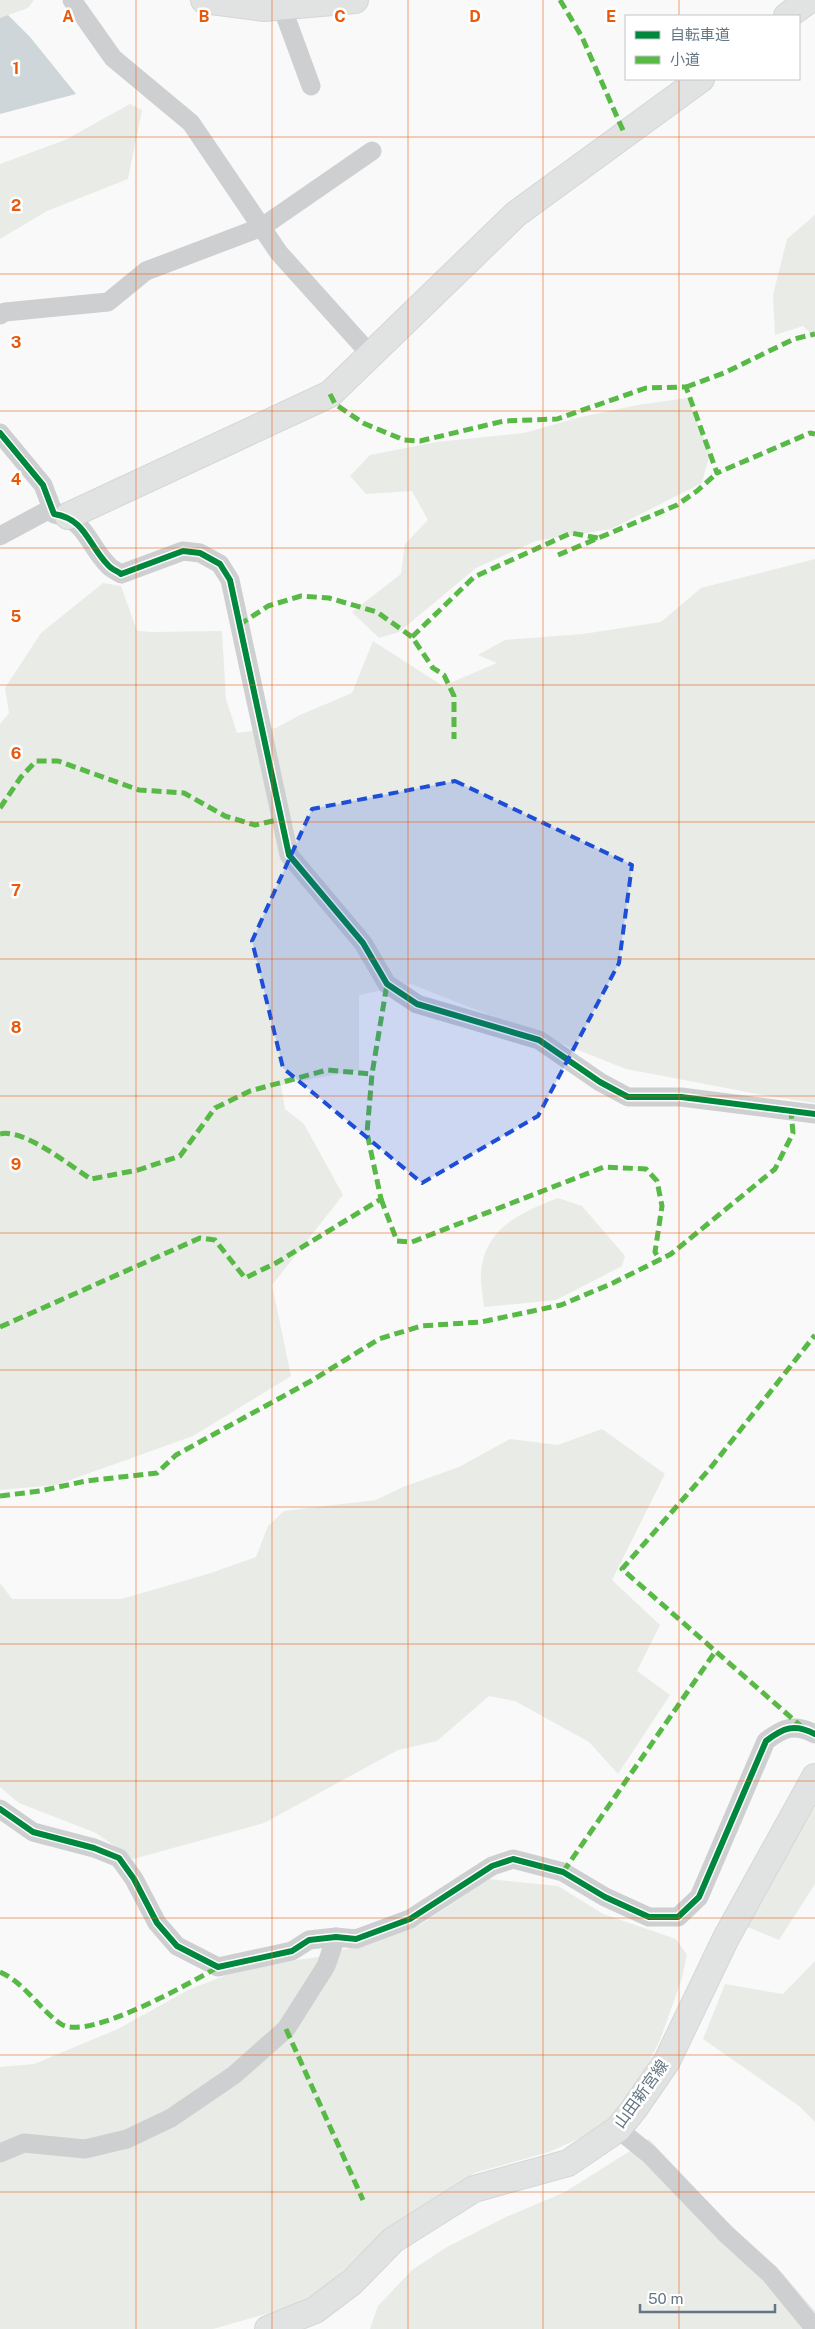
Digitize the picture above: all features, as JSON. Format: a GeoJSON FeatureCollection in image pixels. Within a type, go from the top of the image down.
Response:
{"type":"FeatureCollection","features":[{"type":"Feature","properties":{"kind":"main road"},"geometry":{"type":"LineString","coordinates":[[204,0],[247,6],[282,7],[355,0]]}},
{"type":"Feature","properties":{"kind":"main road"},"geometry":{"type":"LineString","coordinates":[[788,15],[809,0]]}},
{"type":"Feature","properties":{"kind":"main road"},"geometry":{"type":"LineString","coordinates":[[60,512],[330,394],[516,214],[700,80]]}},
{"type":"Feature","properties":{"kind":"main road","name":"山田新宮線"},"geometry":{"type":"LineString","coordinates":[[268,2329],[315,2310],[352,2282],[394,2240],[474,2189],[568,2163],[618,2129],[667,2061],[726,1938],[815,1777]]}},
{"type":"Feature","properties":{"kind":"street"},"geometry":{"type":"LineString","coordinates":[[72,0],[112,58],[191,123],[279,253],[370,354]]}},
{"type":"Feature","properties":{"kind":"street"},"geometry":{"type":"LineString","coordinates":[[282,7],[311,86]]}},
{"type":"Feature","properties":{"kind":"street"},"geometry":{"type":"LineString","coordinates":[[0,315],[5,312],[108,302],[146,271],[262,227],[372,151]]}},
{"type":"Feature","properties":{"kind":"street"},"geometry":{"type":"LineString","coordinates":[[0,433],[43,485],[60,512],[88,536],[108,565],[121,574],[183,550],[200,552],[220,564],[230,580],[289,855],[363,943],[387,984],[417,1004],[539,1040],[600,1082],[628,1096],[681,1097],[815,1114]]}},
{"type":"Feature","properties":{"kind":"street"},"geometry":{"type":"LineString","coordinates":[[0,536],[60,512]]}},
{"type":"Feature","properties":{"kind":"street"},"geometry":{"type":"LineString","coordinates":[[0,1809],[33,1832],[94,1848],[118,1858],[134,1879],[157,1924],[177,1946],[218,1966],[292,1951],[310,1940],[336,1937],[356,1939],[410,1919],[492,1866],[512,1859],[563,1872],[605,1897],[648,1917],[678,1917],[699,1897],[766,1741],[782,1729],[803,1728],[815,1734]]}},
{"type":"Feature","properties":{"kind":"street"},"geometry":{"type":"LineString","coordinates":[[0,2153],[24,2143],[85,2149],[127,2139],[171,2118],[234,2075],[286,2029],[326,1966],[336,1937]]}},
{"type":"Feature","properties":{"kind":"street"},"geometry":{"type":"LineString","coordinates":[[618,2129],[649,2154],[726,2234],[770,2274],[815,2329]]}},
{"type":"Feature","properties":{"kind":"highlighted area"},"geometry":{"type":"Polygon","coordinates":[[[455,781],[632,865],[619,963],[538,1116],[422,1183],[283,1068],[252,941],[312,809],[455,781]]]}},
{"type":"Feature","properties":{"kind":"shaded area"},"geometry":{"type":"Polygon","coordinates":[[[0,0],[34,0],[28,8],[0,18],[0,0]]]}},
{"type":"Feature","properties":{"kind":"shaded area"},"geometry":{"type":"Polygon","coordinates":[[[8,15],[30,37],[76,94],[0,114],[0,18],[8,15]]]}},
{"type":"Feature","properties":{"kind":"shaded area"},"geometry":{"type":"Polygon","coordinates":[[[130,104],[142,110],[128,179],[47,211],[0,239],[0,164],[65,140],[130,104]]]}},
{"type":"Feature","properties":{"kind":"shaded area"},"geometry":{"type":"Polygon","coordinates":[[[815,215],[815,337],[803,326],[775,335],[773,295],[787,239],[815,215]]]}},
{"type":"Feature","properties":{"kind":"shaded area"},"geometry":{"type":"Polygon","coordinates":[[[687,398],[710,453],[702,483],[611,529],[536,541],[476,568],[399,632],[379,638],[352,612],[401,574],[405,544],[428,520],[412,491],[366,494],[350,476],[370,455],[437,442],[524,433],[581,417],[638,405],[687,398]]]}},
{"type":"Feature","properties":{"kind":"shaded area"},"geometry":{"type":"Polygon","coordinates":[[[815,559],[815,1103],[626,1069],[411,984],[359,995],[359,1070],[281,1085],[285,1109],[304,1124],[343,1195],[272,1285],[291,1376],[193,1436],[56,1485],[0,1490],[0,724],[9,713],[5,688],[41,633],[103,583],[121,586],[137,631],[222,631],[226,699],[237,733],[276,728],[300,715],[352,693],[373,641],[443,686],[497,663],[478,655],[505,640],[583,634],[661,622],[701,588],[815,559]]]}},
{"type":"Feature","properties":{"kind":"shaded area"},"geometry":{"type":"Polygon","coordinates":[[[558,1198],[582,1206],[625,1256],[622,1266],[556,1300],[484,1307],[481,1272],[484,1257],[490,1244],[507,1224],[518,1216],[558,1198]]]}},
{"type":"Feature","properties":{"kind":"shaded area"},"geometry":{"type":"Polygon","coordinates":[[[602,1429],[665,1474],[612,1580],[660,1625],[637,1671],[670,1695],[618,1774],[589,1742],[515,1701],[489,1696],[437,1741],[398,1750],[264,1823],[133,1859],[96,1833],[19,1803],[0,1787],[0,1583],[12,1599],[121,1599],[208,1574],[256,1557],[268,1526],[284,1511],[376,1500],[403,1487],[459,1467],[510,1439],[558,1445],[602,1429]]]}},
{"type":"Feature","properties":{"kind":"shaded area"},"geometry":{"type":"Polygon","coordinates":[[[815,1807],[815,1884],[779,1940],[745,1926],[815,1807]]]}},
{"type":"Feature","properties":{"kind":"shaded area"},"geometry":{"type":"Polygon","coordinates":[[[489,1879],[558,1886],[603,1914],[676,1939],[687,1955],[682,1978],[660,2040],[639,2082],[613,2114],[596,2131],[549,2152],[474,2173],[368,2246],[322,2291],[283,2309],[213,2329],[0,2329],[0,2067],[34,2064],[118,2029],[188,1990],[247,1967],[318,1957],[382,1939],[420,1925],[489,1879]]]}},
{"type":"Feature","properties":{"kind":"shaded area"},"geometry":{"type":"Polygon","coordinates":[[[815,1961],[815,2122],[799,2106],[703,2039],[725,1984],[783,1994],[815,1961]]]}},
{"type":"Feature","properties":{"kind":"shaded area"},"geometry":{"type":"Polygon","coordinates":[[[649,2139],[736,2232],[783,2274],[815,2311],[815,2329],[370,2329],[378,2306],[412,2270],[447,2247],[506,2217],[565,2192],[649,2139]]]}},
{"type":"Feature","properties":{"kind":"marked path"},"geometry":{"type":"LineString","coordinates":[[560,0],[582,37],[625,135]]}},
{"type":"Feature","properties":{"kind":"marked path"},"geometry":{"type":"LineString","coordinates":[[686,387],[724,373],[794,339],[815,334]]}},
{"type":"Feature","properties":{"kind":"marked path"},"geometry":{"type":"LineString","coordinates":[[330,394],[335,404],[363,423],[404,440],[420,441],[504,421],[557,419],[646,388],[686,387],[717,473],[810,433],[815,434]]}},
{"type":"Feature","properties":{"kind":"marked path"},"geometry":{"type":"LineString","coordinates":[[558,555],[677,505],[697,491],[717,473]]}},
{"type":"Feature","properties":{"kind":"marked path"},"geometry":{"type":"LineString","coordinates":[[412,637],[474,577],[571,533],[598,538]]}},
{"type":"Feature","properties":{"kind":"marked path"},"geometry":{"type":"LineString","coordinates":[[239,625],[268,606],[301,596],[329,598],[377,612],[412,637],[433,668],[444,675],[454,696],[454,739]]}},
{"type":"Feature","properties":{"kind":"marked path"},"geometry":{"type":"LineString","coordinates":[[0,808],[21,777],[36,761],[58,761],[139,790],[184,793],[225,816],[255,825],[281,819]]}},
{"type":"Feature","properties":{"kind":"marked path"},"geometry":{"type":"LineString","coordinates":[[0,1327],[200,1238],[215,1240],[245,1278],[276,1263],[381,1199],[367,1133],[372,1074],[387,984]]}},
{"type":"Feature","properties":{"kind":"marked path"},"geometry":{"type":"LineString","coordinates":[[0,1134],[10,1134],[34,1142],[91,1179],[138,1170],[180,1156],[215,1108],[250,1091],[327,1070],[372,1074]]}},
{"type":"Feature","properties":{"kind":"marked path"},"geometry":{"type":"LineString","coordinates":[[0,1496],[40,1491],[86,1481],[157,1473],[176,1455],[311,1381],[379,1339],[421,1326],[481,1322],[561,1305],[613,1283],[671,1254],[775,1169],[793,1133],[791,1111]]}},
{"type":"Feature","properties":{"kind":"marked path"},"geometry":{"type":"LineString","coordinates":[[381,1199],[397,1241],[412,1242],[604,1167],[646,1169],[657,1181],[662,1206],[655,1252],[660,1260]]}},
{"type":"Feature","properties":{"kind":"marked path"},"geometry":{"type":"LineString","coordinates":[[803,1728],[622,1569],[712,1466],[815,1335]]}},
{"type":"Feature","properties":{"kind":"marked path"},"geometry":{"type":"LineString","coordinates":[[563,1872],[715,1652]]}},
{"type":"Feature","properties":{"kind":"marked path"},"geometry":{"type":"LineString","coordinates":[[0,1972],[17,1983],[61,2024],[74,2027],[93,2025],[115,2018],[164,1996],[218,1967]]}},
{"type":"Feature","properties":{"kind":"marked path"},"geometry":{"type":"LineString","coordinates":[[286,2029],[363,2200]]}},
{"type":"Feature","properties":{"kind":"cycle path"},"geometry":{"type":"LineString","coordinates":[[0,433],[43,485],[54,514],[65,517],[80,527],[112,569],[121,574],[183,551],[200,553],[220,564],[230,580],[289,855],[363,943],[387,984],[417,1004],[539,1040],[600,1082],[628,1097],[681,1097],[815,1114]]}},
{"type":"Feature","properties":{"kind":"cycle path"},"geometry":{"type":"LineString","coordinates":[[0,1809],[33,1832],[94,1848],[119,1858],[134,1879],[157,1923],[177,1946],[218,1967],[292,1951],[309,1940],[336,1937],[356,1939],[410,1919],[492,1866],[513,1859],[563,1872],[605,1897],[649,1917],[678,1917],[699,1897],[766,1741],[783,1730],[795,1728],[815,1734]]}}]}
